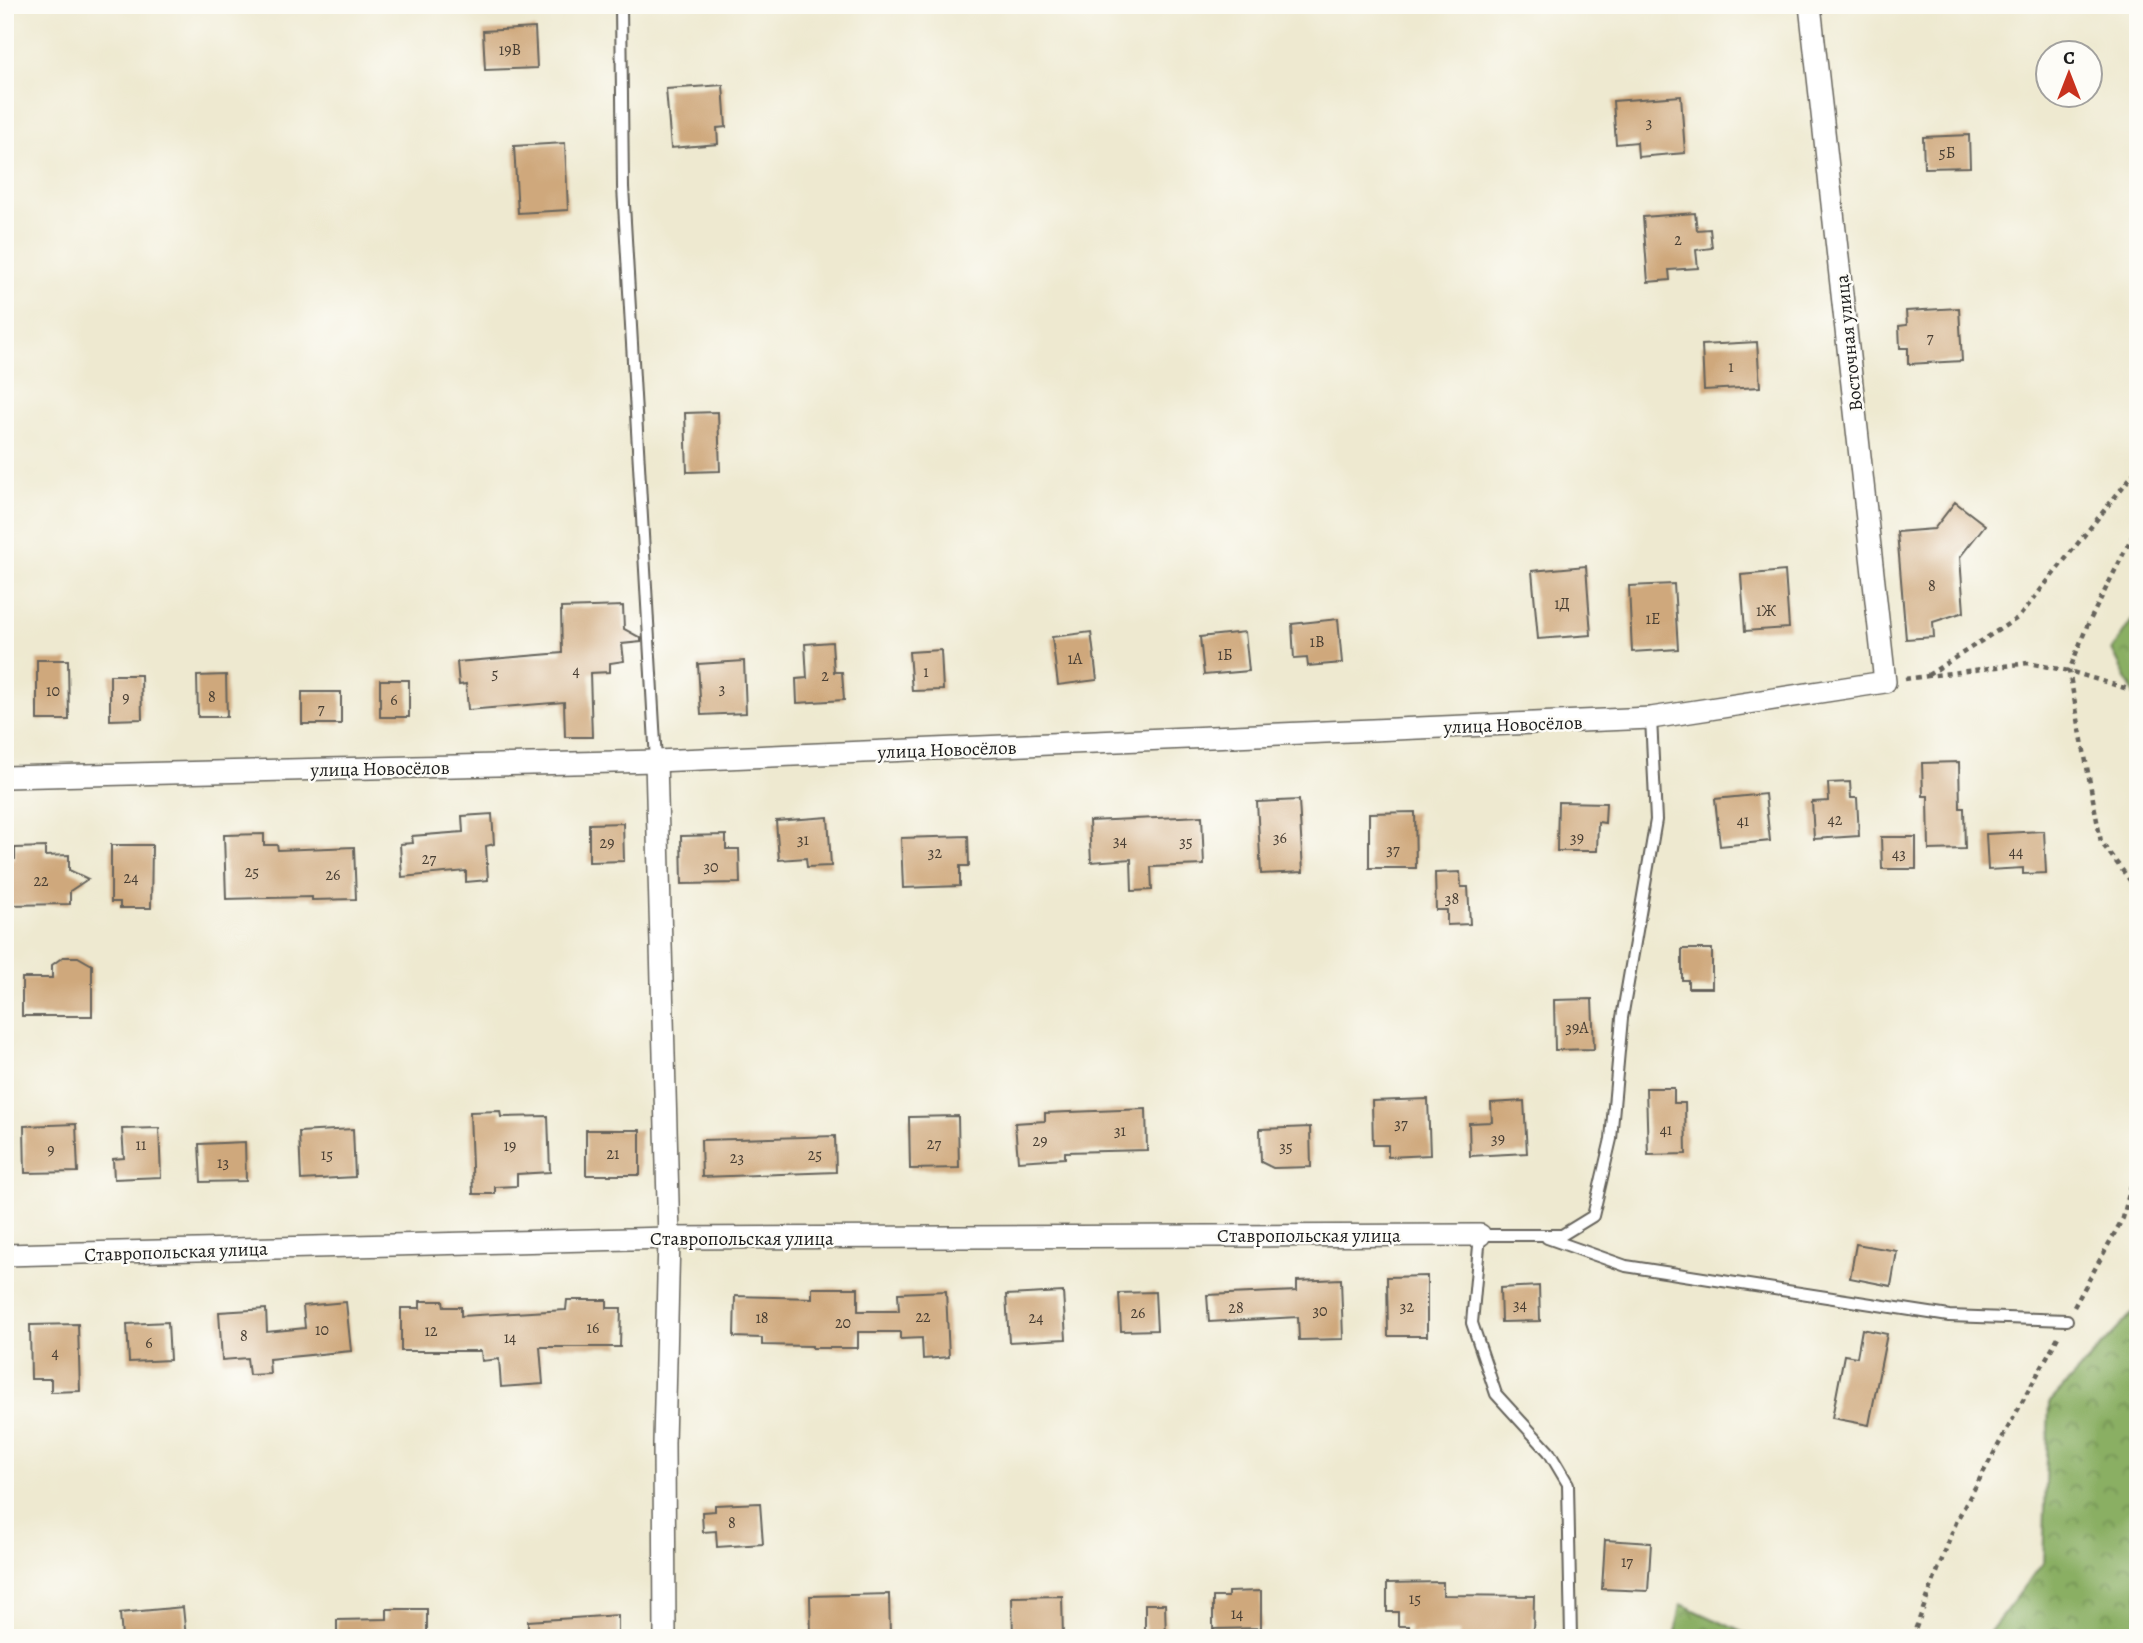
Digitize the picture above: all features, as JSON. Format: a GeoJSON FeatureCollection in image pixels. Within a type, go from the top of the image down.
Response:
{"type":"FeatureCollection","features":[{"type":"Feature","properties":{"kind":"street","name":"Восточная улица"},"geometry":{"type":"LineString","coordinates":[[1810,5],[1885,682]]}},
{"type":"Feature","properties":{"kind":"street","name":"улица Новосёлов"},"geometry":{"type":"LineString","coordinates":[[5,778],[656,761],[1651,718],[1885,682]]}},
{"type":"Feature","properties":{"kind":"street"},"geometry":{"type":"LineString","coordinates":[[656,761],[669,1238],[664,1443],[665,1638]]}},
{"type":"Feature","properties":{"kind":"street","name":"Ставропольская улица"},"geometry":{"type":"LineString","coordinates":[[5,1255],[669,1238],[1480,1235]]}},
{"type":"Feature","properties":{"kind":"lane"},"geometry":{"type":"LineString","coordinates":[[621,5],[622,187],[656,761]]}},
{"type":"Feature","properties":{"kind":"lane"},"geometry":{"type":"LineString","coordinates":[[1571,1638],[1568,1484],[1549,1452],[1496,1394],[1472,1323],[1480,1235],[1562,1235],[1593,1216],[1611,1139],[1622,1018],[1656,820],[1651,718]]}},
{"type":"Feature","properties":{"kind":"lane"},"geometry":{"type":"LineString","coordinates":[[1538,1235],[1639,1268],[1949,1316],[2067,1320]]}},
{"type":"Feature","properties":{"kind":"path"},"geometry":{"type":"LineString","coordinates":[[1928,675],[2019,617],[2138,468]]}},
{"type":"Feature","properties":{"kind":"path"},"geometry":{"type":"LineString","coordinates":[[2138,525],[2087,626],[2069,671],[2101,842],[2138,891]]}},
{"type":"Feature","properties":{"kind":"path"},"geometry":{"type":"LineString","coordinates":[[1885,682],[2028,663],[2069,671],[2138,692]]}},
{"type":"Feature","properties":{"kind":"path"},"geometry":{"type":"LineString","coordinates":[[1912,1638],[1957,1520],[2123,1218],[2138,1157]]}},
{"type":"Feature","properties":{"kind":"green space"},"geometry":{"type":"Polygon","coordinates":[[[2138,611],[2138,702],[2112,650],[2138,611]]]}},
{"type":"Feature","properties":{"kind":"green space"},"geometry":{"type":"Polygon","coordinates":[[[2138,1307],[2138,1638],[1985,1638],[2043,1563],[2049,1403],[2138,1307]]]}},
{"type":"Feature","properties":{"kind":"green space"},"geometry":{"type":"Polygon","coordinates":[[[1681,1604],[1755,1638],[1675,1638],[1681,1604]]]}},
{"type":"Feature","properties":{"kind":"building"},"geometry":{"type":"Polygon","coordinates":[[[535,28],[537,68],[485,70],[483,31],[535,28]]]}},
{"type":"Feature","properties":{"kind":"building"},"geometry":{"type":"Polygon","coordinates":[[[723,85],[726,127],[717,128],[718,144],[671,148],[666,89],[723,85]]]}},
{"type":"Feature","properties":{"kind":"building"},"geometry":{"type":"Polygon","coordinates":[[[1681,96],[1685,153],[1638,157],[1637,142],[1616,144],[1613,101],[1681,96]]]}},
{"type":"Feature","properties":{"kind":"building"},"geometry":{"type":"Polygon","coordinates":[[[1969,135],[1970,167],[1924,168],[1923,137],[1969,135]]]}},
{"type":"Feature","properties":{"kind":"building"},"geometry":{"type":"Polygon","coordinates":[[[565,143],[568,210],[518,213],[514,146],[565,143]]]}},
{"type":"Feature","properties":{"kind":"building"},"geometry":{"type":"Polygon","coordinates":[[[1695,213],[1697,230],[1710,229],[1712,248],[1696,250],[1698,268],[1669,270],[1670,280],[1648,282],[1643,217],[1695,213]]]}},
{"type":"Feature","properties":{"kind":"building"},"geometry":{"type":"Polygon","coordinates":[[[1959,308],[1962,361],[1908,364],[1908,348],[1900,348],[1899,326],[1907,325],[1906,311],[1959,308]]]}},
{"type":"Feature","properties":{"kind":"building"},"geometry":{"type":"Polygon","coordinates":[[[1757,342],[1760,387],[1704,390],[1702,345],[1757,342]]]}},
{"type":"Feature","properties":{"kind":"building"},"geometry":{"type":"Polygon","coordinates":[[[718,412],[720,471],[687,472],[685,413],[718,412]]]}},
{"type":"Feature","properties":{"kind":"building"},"geometry":{"type":"Polygon","coordinates":[[[1955,502],[1985,525],[1960,557],[1964,612],[1933,622],[1934,637],[1906,639],[1897,532],[1934,529],[1955,502]]]}},
{"type":"Feature","properties":{"kind":"building"},"geometry":{"type":"Polygon","coordinates":[[[1586,566],[1591,635],[1538,639],[1532,571],[1586,566]]]}},
{"type":"Feature","properties":{"kind":"building"},"geometry":{"type":"Polygon","coordinates":[[[1785,571],[1789,628],[1745,631],[1741,575],[1785,571]]]}},
{"type":"Feature","properties":{"kind":"building"},"geometry":{"type":"Polygon","coordinates":[[[1674,584],[1678,649],[1632,652],[1629,586],[1674,584]]]}},
{"type":"Feature","properties":{"kind":"building"},"geometry":{"type":"Polygon","coordinates":[[[623,606],[624,629],[641,638],[641,642],[622,644],[624,661],[610,663],[610,672],[590,673],[592,737],[565,737],[564,702],[468,710],[466,684],[459,685],[457,662],[562,653],[561,608],[623,606]]]}},
{"type":"Feature","properties":{"kind":"building"},"geometry":{"type":"Polygon","coordinates":[[[1338,619],[1342,663],[1308,666],[1307,658],[1294,659],[1292,624],[1338,619]]]}},
{"type":"Feature","properties":{"kind":"building"},"geometry":{"type":"Polygon","coordinates":[[[1091,632],[1097,680],[1058,685],[1052,637],[1091,632]]]}},
{"type":"Feature","properties":{"kind":"building"},"geometry":{"type":"Polygon","coordinates":[[[1245,632],[1249,671],[1204,675],[1200,637],[1245,632]]]}},
{"type":"Feature","properties":{"kind":"building"},"geometry":{"type":"Polygon","coordinates":[[[832,642],[834,672],[842,672],[844,700],[797,703],[796,679],[807,678],[805,644],[832,642]]]}},
{"type":"Feature","properties":{"kind":"building"},"geometry":{"type":"Polygon","coordinates":[[[941,650],[943,690],[912,691],[909,652],[941,650]]]}},
{"type":"Feature","properties":{"kind":"building"},"geometry":{"type":"Polygon","coordinates":[[[37,660],[68,660],[69,720],[37,720],[37,660]]]}},
{"type":"Feature","properties":{"kind":"building"},"geometry":{"type":"Polygon","coordinates":[[[744,661],[746,713],[701,715],[698,664],[744,661]]]}},
{"type":"Feature","properties":{"kind":"building"},"geometry":{"type":"Polygon","coordinates":[[[110,675],[141,675],[142,719],[110,720],[110,675]]]}},
{"type":"Feature","properties":{"kind":"building"},"geometry":{"type":"Polygon","coordinates":[[[226,675],[227,717],[198,717],[197,676],[226,675]]]}},
{"type":"Feature","properties":{"kind":"building"},"geometry":{"type":"Polygon","coordinates":[[[380,680],[409,680],[409,717],[380,717],[380,680]]]}},
{"type":"Feature","properties":{"kind":"building"},"geometry":{"type":"Polygon","coordinates":[[[302,692],[341,692],[341,724],[302,724],[302,692]]]}},
{"type":"Feature","properties":{"kind":"building"},"geometry":{"type":"Polygon","coordinates":[[[1959,762],[1960,808],[1964,808],[1965,849],[1929,850],[1928,796],[1923,796],[1922,763],[1959,762]]]}},
{"type":"Feature","properties":{"kind":"building"},"geometry":{"type":"Polygon","coordinates":[[[1850,782],[1851,798],[1857,798],[1859,836],[1814,839],[1812,802],[1829,801],[1828,783],[1850,782]]]}},
{"type":"Feature","properties":{"kind":"building"},"geometry":{"type":"Polygon","coordinates":[[[1765,794],[1770,841],[1720,846],[1715,799],[1765,794]]]}},
{"type":"Feature","properties":{"kind":"building"},"geometry":{"type":"Polygon","coordinates":[[[1299,800],[1303,872],[1261,874],[1257,802],[1299,800]]]}},
{"type":"Feature","properties":{"kind":"building"},"geometry":{"type":"Polygon","coordinates":[[[1558,802],[1606,803],[1605,823],[1598,822],[1597,851],[1557,851],[1558,802]]]}},
{"type":"Feature","properties":{"kind":"building"},"geometry":{"type":"Polygon","coordinates":[[[1415,812],[1416,868],[1369,868],[1369,813],[1415,812]]]}},
{"type":"Feature","properties":{"kind":"building"},"geometry":{"type":"Polygon","coordinates":[[[492,814],[494,844],[486,846],[488,880],[466,882],[466,871],[402,877],[400,844],[413,843],[412,836],[463,832],[462,816],[492,814]]]}},
{"type":"Feature","properties":{"kind":"building"},"geometry":{"type":"Polygon","coordinates":[[[1202,816],[1204,865],[1151,867],[1152,890],[1132,891],[1131,859],[1091,862],[1089,821],[1202,816]]]}},
{"type":"Feature","properties":{"kind":"building"},"geometry":{"type":"Polygon","coordinates":[[[828,817],[831,866],[807,867],[806,858],[779,860],[776,821],[828,817]]]}},
{"type":"Feature","properties":{"kind":"building"},"geometry":{"type":"Polygon","coordinates":[[[623,823],[624,861],[589,862],[589,824],[623,823]]]}},
{"type":"Feature","properties":{"kind":"building"},"geometry":{"type":"Polygon","coordinates":[[[2044,831],[2046,873],[2023,874],[2023,868],[1988,870],[1986,834],[2044,831]]]}},
{"type":"Feature","properties":{"kind":"building"},"geometry":{"type":"Polygon","coordinates":[[[264,834],[264,845],[277,845],[278,850],[354,847],[356,899],[226,899],[224,835],[264,834]]]}},
{"type":"Feature","properties":{"kind":"building"},"geometry":{"type":"Polygon","coordinates":[[[726,835],[726,849],[739,849],[740,883],[682,884],[681,836],[726,835]]]}},
{"type":"Feature","properties":{"kind":"building"},"geometry":{"type":"Polygon","coordinates":[[[968,836],[969,866],[960,866],[960,886],[903,888],[901,838],[968,836]]]}},
{"type":"Feature","properties":{"kind":"building"},"geometry":{"type":"Polygon","coordinates":[[[1881,837],[1916,837],[1916,869],[1882,869],[1881,837]]]}},
{"type":"Feature","properties":{"kind":"building"},"geometry":{"type":"Polygon","coordinates":[[[111,845],[152,845],[151,908],[120,908],[120,902],[111,902],[111,845]]]}},
{"type":"Feature","properties":{"kind":"building"},"geometry":{"type":"Polygon","coordinates":[[[45,847],[45,856],[69,855],[69,870],[88,879],[70,891],[70,904],[5,905],[5,860],[15,859],[15,848],[45,847]]]}},
{"type":"Feature","properties":{"kind":"building"},"geometry":{"type":"Polygon","coordinates":[[[1460,872],[1461,887],[1468,887],[1470,924],[1447,925],[1447,910],[1436,910],[1435,873],[1460,872]]]}},
{"type":"Feature","properties":{"kind":"building"},"geometry":{"type":"Polygon","coordinates":[[[1682,949],[1712,949],[1712,988],[1688,988],[1688,980],[1682,980],[1682,949]]]}},
{"type":"Feature","properties":{"kind":"building"},"geometry":{"type":"Polygon","coordinates":[[[63,957],[78,957],[92,965],[92,1016],[22,1016],[22,978],[52,978],[52,965],[63,957]]]}},
{"type":"Feature","properties":{"kind":"building"},"geometry":{"type":"Polygon","coordinates":[[[1592,999],[1594,1049],[1555,1050],[1554,1000],[1592,999]]]}},
{"type":"Feature","properties":{"kind":"building"},"geometry":{"type":"Polygon","coordinates":[[[1646,1088],[1674,1088],[1674,1103],[1685,1103],[1686,1154],[1648,1155],[1646,1088]]]}},
{"type":"Feature","properties":{"kind":"building"},"geometry":{"type":"Polygon","coordinates":[[[1428,1099],[1430,1155],[1388,1157],[1388,1145],[1373,1145],[1372,1101],[1428,1099]]]}},
{"type":"Feature","properties":{"kind":"building"},"geometry":{"type":"Polygon","coordinates":[[[1524,1101],[1527,1153],[1470,1156],[1469,1123],[1492,1122],[1491,1103],[1524,1101]]]}},
{"type":"Feature","properties":{"kind":"building"},"geometry":{"type":"Polygon","coordinates":[[[1146,1109],[1147,1150],[1065,1152],[1065,1158],[1018,1161],[1015,1123],[1045,1121],[1045,1113],[1146,1109]]]}},
{"type":"Feature","properties":{"kind":"building"},"geometry":{"type":"Polygon","coordinates":[[[500,1111],[501,1117],[548,1116],[550,1172],[517,1174],[517,1186],[495,1187],[495,1194],[473,1194],[470,1112],[500,1111]]]}},
{"type":"Feature","properties":{"kind":"building"},"geometry":{"type":"Polygon","coordinates":[[[958,1116],[959,1168],[910,1169],[909,1117],[958,1116]]]}},
{"type":"Feature","properties":{"kind":"building"},"geometry":{"type":"Polygon","coordinates":[[[76,1124],[78,1172],[25,1173],[24,1126],[76,1124]]]}},
{"type":"Feature","properties":{"kind":"building"},"geometry":{"type":"Polygon","coordinates":[[[1310,1127],[1311,1167],[1273,1168],[1261,1162],[1260,1129],[1310,1127]]]}},
{"type":"Feature","properties":{"kind":"building"},"geometry":{"type":"Polygon","coordinates":[[[159,1128],[161,1177],[114,1179],[113,1159],[124,1158],[122,1129],[159,1128]]]}},
{"type":"Feature","properties":{"kind":"building"},"geometry":{"type":"Polygon","coordinates":[[[353,1129],[355,1177],[301,1180],[299,1132],[353,1129]]]}},
{"type":"Feature","properties":{"kind":"building"},"geometry":{"type":"Polygon","coordinates":[[[586,1130],[640,1130],[640,1175],[586,1175],[586,1130]]]}},
{"type":"Feature","properties":{"kind":"building"},"geometry":{"type":"Polygon","coordinates":[[[835,1136],[836,1172],[702,1177],[701,1140],[835,1136]]]}},
{"type":"Feature","properties":{"kind":"building"},"geometry":{"type":"Polygon","coordinates":[[[245,1142],[246,1181],[201,1182],[199,1144],[245,1142]]]}},
{"type":"Feature","properties":{"kind":"building"},"geometry":{"type":"Polygon","coordinates":[[[1856,1244],[1897,1251],[1891,1286],[1850,1278],[1856,1244]]]}},
{"type":"Feature","properties":{"kind":"building"},"geometry":{"type":"Polygon","coordinates":[[[1427,1276],[1427,1336],[1388,1336],[1387,1277],[1427,1276]]]}},
{"type":"Feature","properties":{"kind":"building"},"geometry":{"type":"Polygon","coordinates":[[[1341,1279],[1343,1339],[1299,1340],[1298,1317],[1209,1322],[1207,1295],[1297,1291],[1297,1281],[1341,1279]]]}},
{"type":"Feature","properties":{"kind":"building"},"geometry":{"type":"Polygon","coordinates":[[[1539,1286],[1540,1321],[1501,1322],[1500,1288],[1539,1286]]]}},
{"type":"Feature","properties":{"kind":"building"},"geometry":{"type":"Polygon","coordinates":[[[812,1288],[858,1288],[858,1311],[899,1311],[898,1293],[946,1291],[949,1357],[923,1359],[922,1338],[900,1339],[900,1332],[858,1332],[858,1348],[762,1345],[762,1338],[734,1337],[735,1296],[812,1298],[812,1288]]]}},
{"type":"Feature","properties":{"kind":"building"},"geometry":{"type":"Polygon","coordinates":[[[1063,1292],[1066,1339],[1009,1342],[1006,1295],[1063,1292]]]}},
{"type":"Feature","properties":{"kind":"building"},"geometry":{"type":"Polygon","coordinates":[[[1155,1292],[1157,1330],[1121,1331],[1119,1293],[1155,1292]]]}},
{"type":"Feature","properties":{"kind":"building"},"geometry":{"type":"Polygon","coordinates":[[[567,1300],[607,1300],[607,1308],[621,1308],[620,1347],[540,1347],[543,1384],[501,1387],[499,1359],[482,1361],[481,1351],[401,1351],[401,1308],[420,1308],[420,1301],[443,1301],[444,1307],[461,1307],[461,1316],[566,1310],[567,1300]]]}},
{"type":"Feature","properties":{"kind":"building"},"geometry":{"type":"Polygon","coordinates":[[[346,1302],[351,1351],[269,1359],[270,1374],[249,1375],[247,1358],[222,1360],[219,1312],[266,1309],[267,1332],[305,1328],[303,1306],[346,1302]]]}},
{"type":"Feature","properties":{"kind":"building"},"geometry":{"type":"Polygon","coordinates":[[[168,1322],[170,1360],[129,1362],[127,1324],[168,1322]]]}},
{"type":"Feature","properties":{"kind":"building"},"geometry":{"type":"Polygon","coordinates":[[[78,1324],[80,1391],[51,1392],[51,1379],[31,1379],[30,1325],[78,1324]]]}},
{"type":"Feature","properties":{"kind":"building"},"geometry":{"type":"Polygon","coordinates":[[[1862,1329],[1887,1334],[1869,1425],[1832,1418],[1844,1355],[1857,1357],[1862,1329]]]}},
{"type":"Feature","properties":{"kind":"building"},"geometry":{"type":"Polygon","coordinates":[[[760,1503],[763,1544],[717,1547],[716,1531],[703,1532],[702,1512],[715,1511],[715,1505],[760,1503]]]}},
{"type":"Feature","properties":{"kind":"building"},"geometry":{"type":"Polygon","coordinates":[[[1605,1540],[1651,1543],[1648,1591],[1602,1589],[1605,1540]]]}},
{"type":"Feature","properties":{"kind":"building"},"geometry":{"type":"Polygon","coordinates":[[[1443,1582],[1443,1595],[1534,1596],[1533,1635],[1459,1638],[1459,1632],[1409,1633],[1409,1626],[1398,1626],[1398,1612],[1387,1612],[1387,1583],[1443,1582]]]}},
{"type":"Feature","properties":{"kind":"building"},"geometry":{"type":"Polygon","coordinates":[[[1261,1591],[1261,1628],[1213,1629],[1213,1597],[1228,1597],[1228,1592],[1261,1591]]]}},
{"type":"Feature","properties":{"kind":"building"},"geometry":{"type":"Polygon","coordinates":[[[889,1594],[890,1636],[811,1637],[810,1596],[889,1594]]]}},
{"type":"Feature","properties":{"kind":"building"},"geometry":{"type":"Polygon","coordinates":[[[1062,1596],[1063,1638],[1013,1638],[1012,1597],[1062,1596]]]}},
{"type":"Feature","properties":{"kind":"building"},"geometry":{"type":"Polygon","coordinates":[[[1145,1604],[1165,1604],[1166,1638],[1145,1638],[1145,1604]]]}},
{"type":"Feature","properties":{"kind":"building"},"geometry":{"type":"Polygon","coordinates":[[[183,1607],[186,1638],[122,1638],[120,1613],[183,1607]]]}},
{"type":"Feature","properties":{"kind":"building"},"geometry":{"type":"Polygon","coordinates":[[[387,1609],[427,1609],[427,1638],[337,1638],[337,1620],[387,1619],[387,1609]]]}},
{"type":"Feature","properties":{"kind":"building"},"geometry":{"type":"Polygon","coordinates":[[[618,1615],[618,1638],[528,1638],[528,1621],[618,1615]]]}}]}
